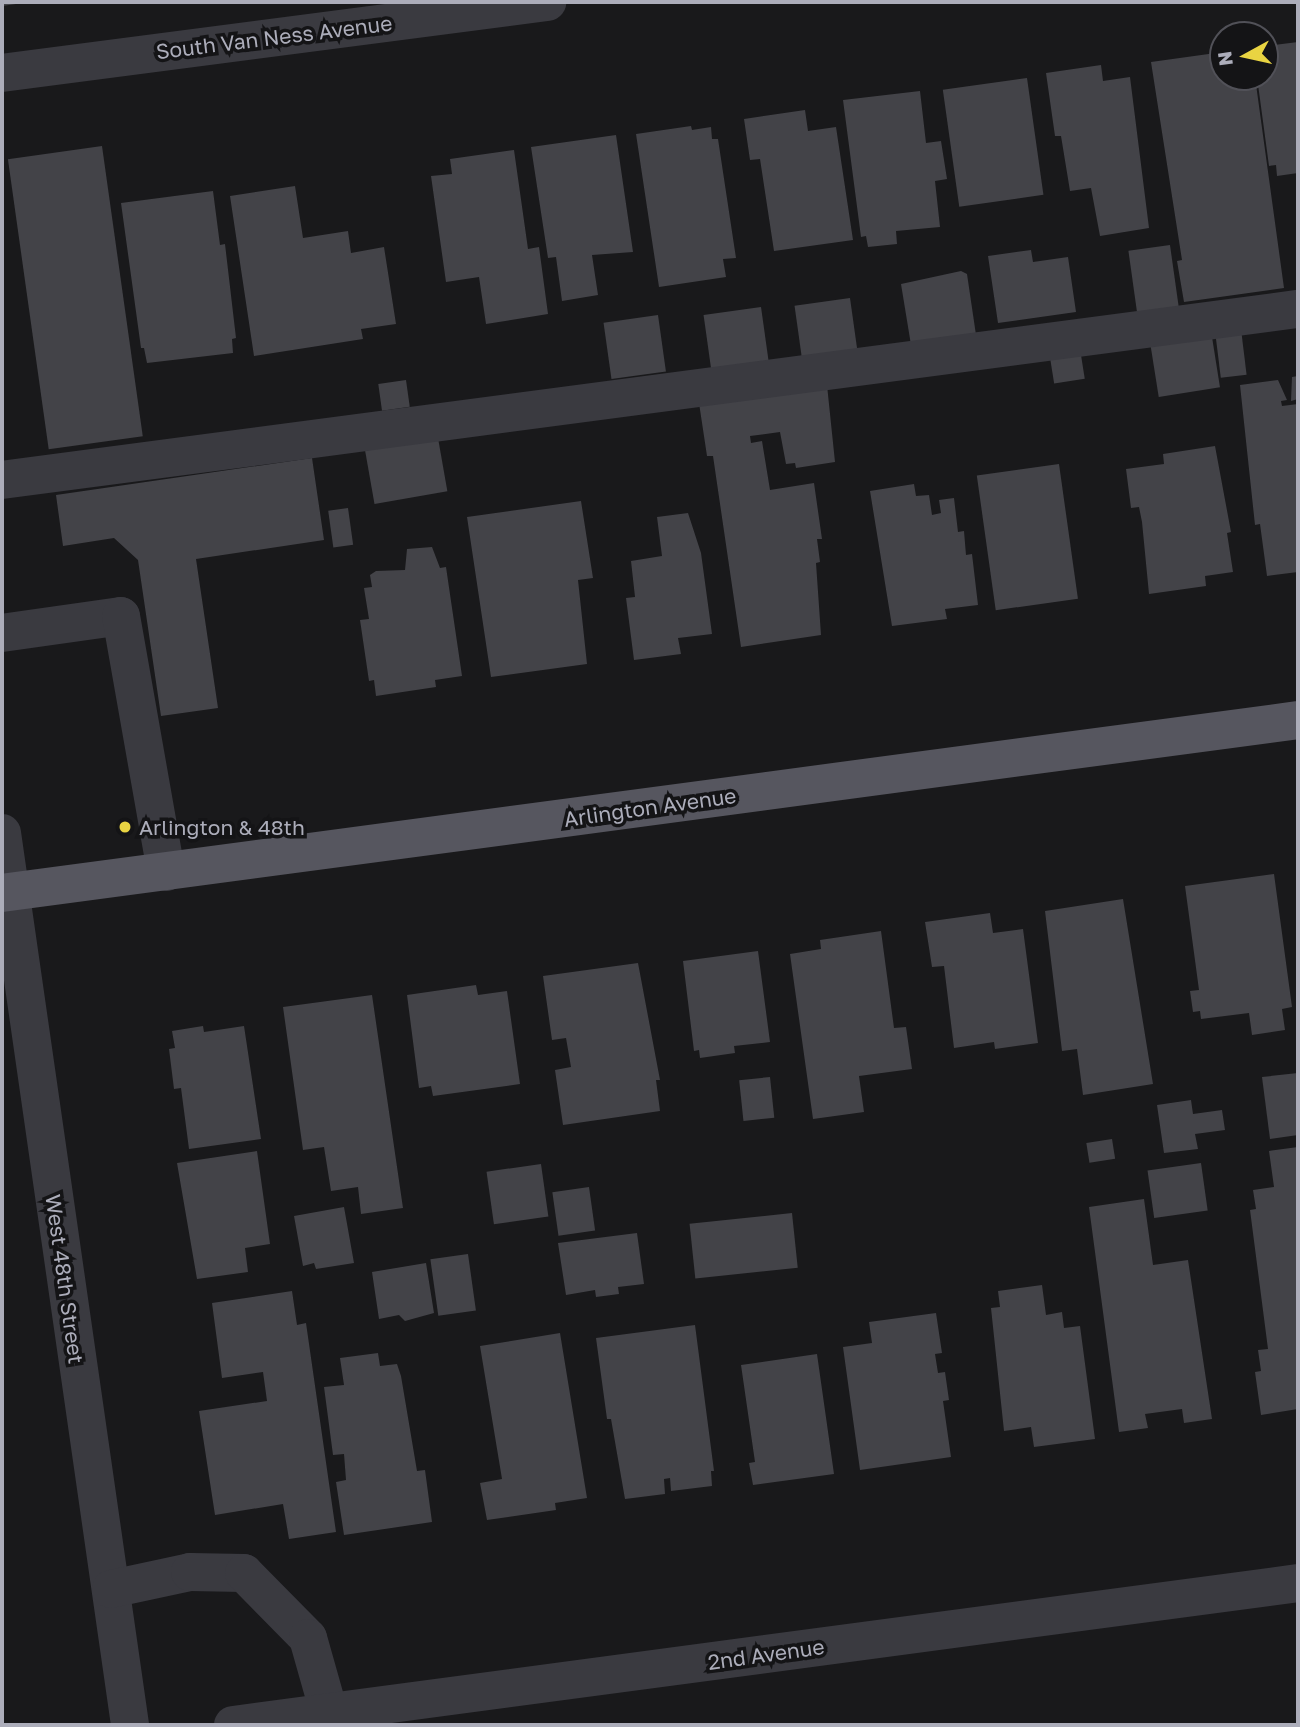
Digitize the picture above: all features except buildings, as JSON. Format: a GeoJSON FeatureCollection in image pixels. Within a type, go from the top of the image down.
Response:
{"type":"FeatureCollection","features":[{"type":"Feature","properties":{"kind":"main road","name":"Arlington Avenue"},"geometry":{"type":"LineString","coordinates":[[6,893],[1298,720]]}},
{"type":"Feature","properties":{"kind":"street","name":"South Van Ness Avenue"},"geometry":{"type":"LineString","coordinates":[[2,73],[547,2]]}},
{"type":"Feature","properties":{"kind":"street"},"geometry":{"type":"LineString","coordinates":[[2,480],[1298,309]]}},
{"type":"Feature","properties":{"kind":"street"},"geometry":{"type":"LineString","coordinates":[[2,633],[121,616],[166,872]]}},
{"type":"Feature","properties":{"kind":"street","name":"West 48th Street"},"geometry":{"type":"LineString","coordinates":[[2,833],[6,893],[130,1725]]}},
{"type":"Feature","properties":{"kind":"street"},"geometry":{"type":"LineString","coordinates":[[111,1589],[190,1572],[244,1573],[307,1638],[330,1713]]}},
{"type":"Feature","properties":{"kind":"street","name":"2nd Avenue"},"geometry":{"type":"LineString","coordinates":[[233,1725],[1298,1583]]}},
{"type":"Feature","properties":{"kind":"place","name":"Arlington & 48th"},"geometry":{"type":"Point","coordinates":[125,827]}}]}
